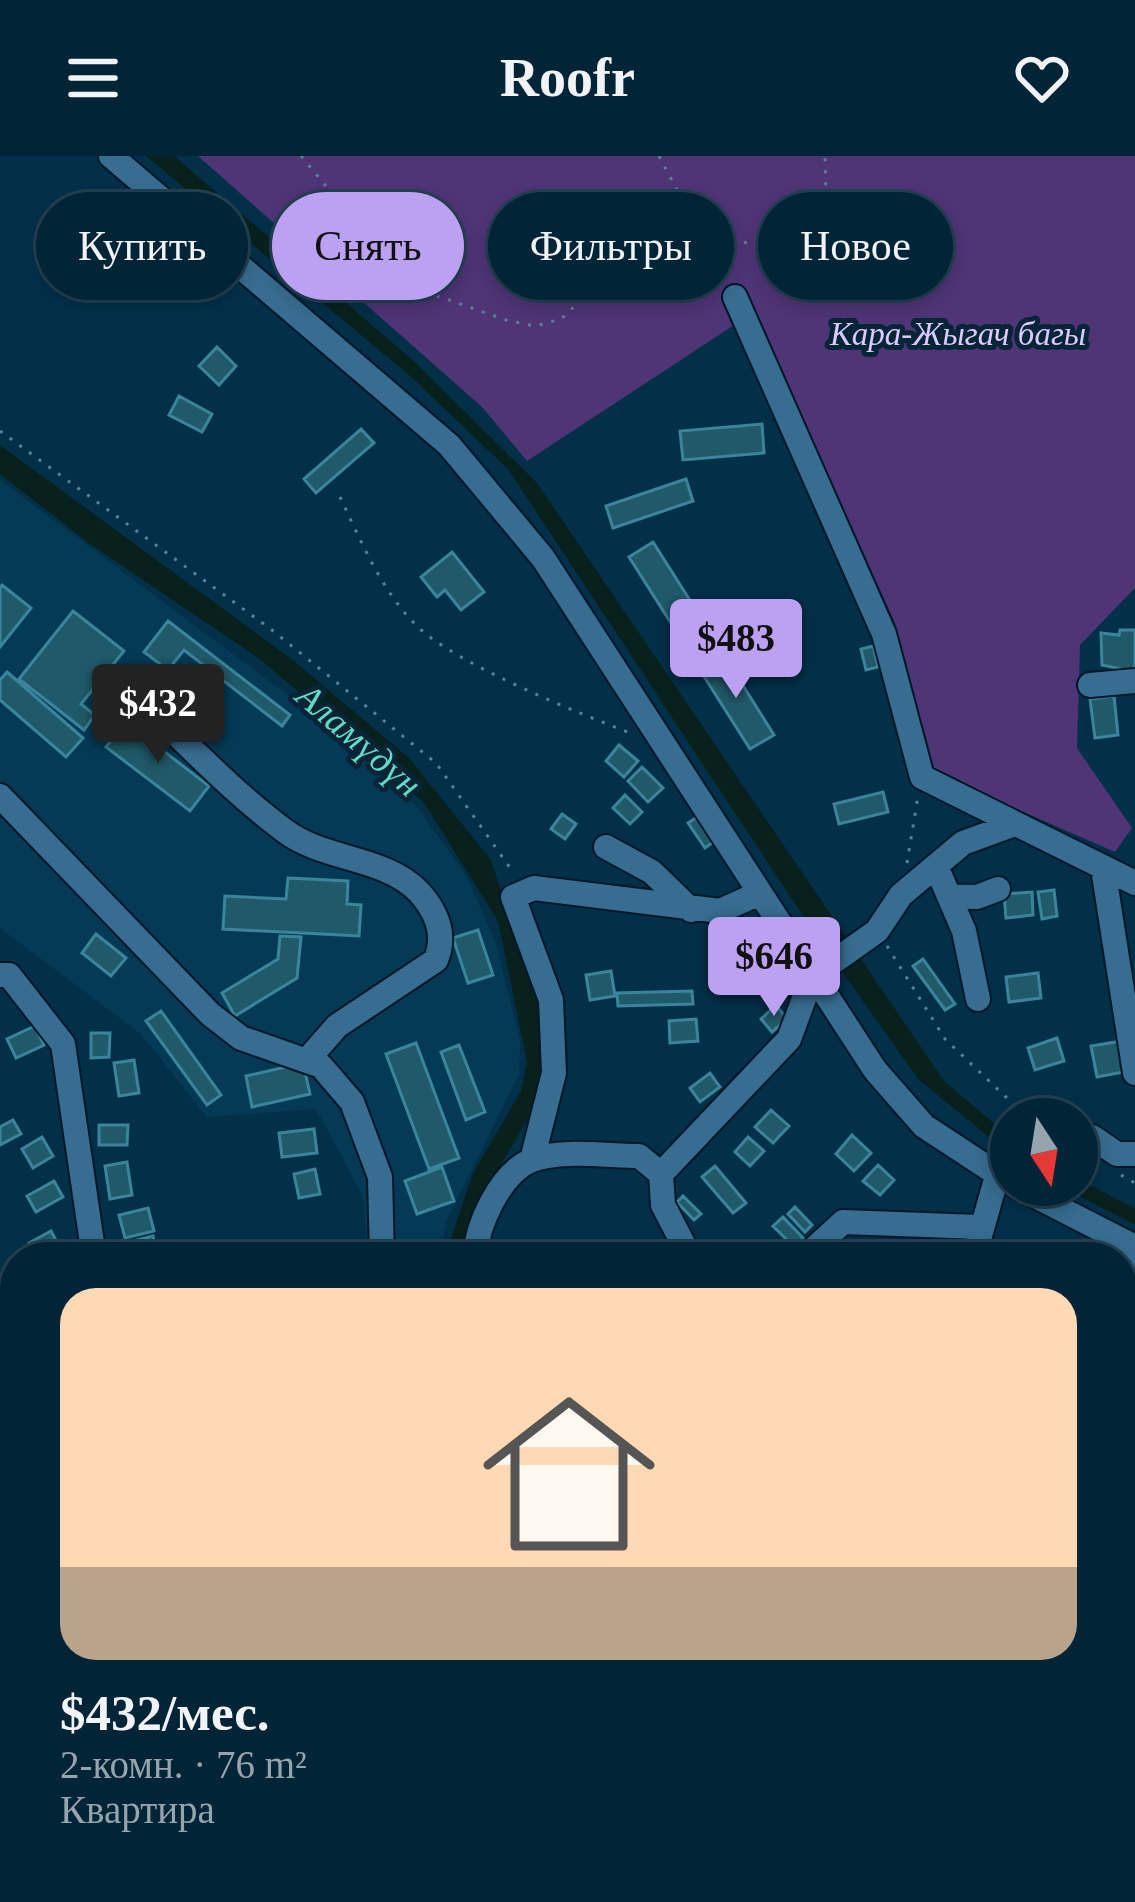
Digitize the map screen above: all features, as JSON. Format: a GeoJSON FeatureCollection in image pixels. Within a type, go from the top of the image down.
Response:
{"type":"FeatureCollection","features":[{"type":"Feature","properties":{"kind":"street"},"geometry":{"type":"LineString","coordinates":[[111,156],[448,445],[543,559],[760,893],[820,972],[875,1070],[924,1126],[990,1170]]}},
{"type":"Feature","properties":{"kind":"street"},"geometry":{"type":"LineString","coordinates":[[734,297],[884,634],[922,777],[1135,884]]}},
{"type":"Feature","properties":{"kind":"street"},"geometry":{"type":"LineString","coordinates":[[1090,685],[1135,681]]}},
{"type":"Feature","properties":{"kind":"street"},"geometry":{"type":"LineString","coordinates":[[133,693],[287,833],[329,853],[399,874],[434,910],[441,946],[436,960],[337,1026],[309,1058]]}},
{"type":"Feature","properties":{"kind":"street"},"geometry":{"type":"LineString","coordinates":[[0,796],[210,1014],[252,1043],[309,1058],[352,1102],[380,1177],[382,1242]]}},
{"type":"Feature","properties":{"kind":"street"},"geometry":{"type":"LineString","coordinates":[[661,1174],[789,1039],[820,972],[872,934],[901,895],[963,843],[1012,825]]}},
{"type":"Feature","properties":{"kind":"street"},"geometry":{"type":"LineString","coordinates":[[606,847],[652,872],[691,910]]}},
{"type":"Feature","properties":{"kind":"street"},"geometry":{"type":"LineString","coordinates":[[936,866],[964,931],[978,999]]}},
{"type":"Feature","properties":{"kind":"street"},"geometry":{"type":"LineString","coordinates":[[1103,868],[1135,1073]]}},
{"type":"Feature","properties":{"kind":"street"},"geometry":{"type":"LineString","coordinates":[[532,1160],[554,1073],[551,1000],[513,897],[523,889],[719,911],[760,893]]}},
{"type":"Feature","properties":{"kind":"street"},"geometry":{"type":"LineString","coordinates":[[949,896],[977,897],[998,890]]}},
{"type":"Feature","properties":{"kind":"street"},"geometry":{"type":"LineString","coordinates":[[0,975],[9,975],[63,1044],[92,1242]]}},
{"type":"Feature","properties":{"kind":"street"},"geometry":{"type":"LineString","coordinates":[[1098,1141],[1117,1154],[1135,1154]]}},
{"type":"Feature","properties":{"kind":"street"},"geometry":{"type":"LineString","coordinates":[[480,1242],[491,1205],[512,1175],[532,1160],[639,1156],[661,1174],[663,1204],[682,1242]]}},
{"type":"Feature","properties":{"kind":"street"},"geometry":{"type":"LineString","coordinates":[[976,1242],[979,1226],[992,1206]]}},
{"type":"Feature","properties":{"kind":"street"},"geometry":{"type":"LineString","coordinates":[[1056,1206],[1127,1242]]}},
{"type":"Feature","properties":{"kind":"street"},"geometry":{"type":"LineString","coordinates":[[821,1242],[843,1222],[979,1226]]}},
{"type":"Feature","properties":{"kind":"path"},"geometry":{"type":"LineString","coordinates":[[302,156],[350,215],[401,236],[429,293],[535,326],[560,319],[581,300]]}},
{"type":"Feature","properties":{"kind":"path"},"geometry":{"type":"LineString","coordinates":[[659,156],[675,192]]}},
{"type":"Feature","properties":{"kind":"path"},"geometry":{"type":"LineString","coordinates":[[734,247],[798,224],[826,196],[825,156]]}},
{"type":"Feature","properties":{"kind":"path"},"geometry":{"type":"LineString","coordinates":[[0,431],[272,630],[436,764],[523,889]]}},
{"type":"Feature","properties":{"kind":"path"},"geometry":{"type":"LineString","coordinates":[[340,497],[376,570],[418,627],[510,681],[631,734],[664,740]]}},
{"type":"Feature","properties":{"kind":"path"},"geometry":{"type":"LineString","coordinates":[[901,895],[922,777]]}},
{"type":"Feature","properties":{"kind":"path"},"geometry":{"type":"LineString","coordinates":[[872,934],[945,1039],[1007,1098]]}},
{"type":"Feature","properties":{"kind":"shaded area"},"geometry":{"type":"Polygon","coordinates":[[[0,480],[330,727],[418,808],[466,876],[496,943],[520,1042],[519,1075],[447,1220],[442,1242],[367,1242],[363,1196],[316,1109],[207,1117],[141,1034],[0,928],[0,480]]]}},
{"type":"Feature","properties":{"kind":"green space","name":"Кара-Жыгач багы"},"geometry":{"type":"Polygon","coordinates":[[[198,156],[1135,156],[1135,588],[1080,645],[1077,748],[1132,828],[1115,852],[930,771],[895,623],[754,312],[527,461],[482,407],[361,300],[464,300],[464,192],[272,192],[272,221],[248,200],[248,192],[239,192],[198,156]]]}},
{"type":"Feature","properties":{"kind":"water"},"geometry":{"type":"Polygon","coordinates":[[[146,156],[174,156],[216,192],[189,192],[146,156]]]}},
{"type":"Feature","properties":{"kind":"water"},"geometry":{"type":"Polygon","coordinates":[[[248,219],[272,240],[272,261],[248,241],[248,219]]]}},
{"type":"Feature","properties":{"kind":"water"},"geometry":{"type":"Polygon","coordinates":[[[319,300],[343,300],[414,361],[537,483],[944,1081],[990,1120],[990,1138],[919,1080],[809,925],[508,469],[409,375],[319,300]]]}},
{"type":"Feature","properties":{"kind":"water","name":"Аламүдүн"},"geometry":{"type":"Polygon","coordinates":[[[0,445],[294,661],[409,758],[491,860],[541,1013],[545,1064],[535,1107],[470,1217],[467,1242],[450,1242],[472,1175],[521,1091],[527,1062],[498,921],[424,803],[358,743],[261,660],[90,544],[0,474],[0,445]]]}},
{"type":"Feature","properties":{"kind":"water"},"geometry":{"type":"Polygon","coordinates":[[[1098,1190],[1135,1208],[1135,1225],[1098,1206],[1098,1190]]]}},
{"type":"Feature","properties":{"kind":"building"},"geometry":{"type":"Polygon","coordinates":[[[217,347],[236,366],[219,385],[199,366],[217,347]]]}},
{"type":"Feature","properties":{"kind":"building"},"geometry":{"type":"Polygon","coordinates":[[[179,396],[212,414],[202,432],[169,415],[179,396]]]}},
{"type":"Feature","properties":{"kind":"building"},"geometry":{"type":"Polygon","coordinates":[[[762,424],[764,453],[683,460],[680,431],[762,424]]]}},
{"type":"Feature","properties":{"kind":"building"},"geometry":{"type":"Polygon","coordinates":[[[361,429],[374,443],[316,493],[304,479],[361,429]]]}},
{"type":"Feature","properties":{"kind":"building"},"geometry":{"type":"Polygon","coordinates":[[[686,479],[693,501],[613,528],[606,506],[686,479]]]}},
{"type":"Feature","properties":{"kind":"building"},"geometry":{"type":"Polygon","coordinates":[[[653,542],[705,624],[681,639],[629,557],[653,542]]]}},
{"type":"Feature","properties":{"kind":"building"},"geometry":{"type":"Polygon","coordinates":[[[452,552],[484,592],[461,610],[445,590],[437,597],[421,577],[452,552]]]}},
{"type":"Feature","properties":{"kind":"building"},"geometry":{"type":"Polygon","coordinates":[[[0,587],[31,608],[0,647],[0,587]]]}},
{"type":"Feature","properties":{"kind":"building"},"geometry":{"type":"Polygon","coordinates":[[[73,611],[124,651],[81,704],[95,715],[84,730],[19,679],[73,611]]]}},
{"type":"Feature","properties":{"kind":"building"},"geometry":{"type":"Polygon","coordinates":[[[168,621],[290,715],[282,726],[184,650],[168,670],[144,652],[168,621]]]}},
{"type":"Feature","properties":{"kind":"building"},"geometry":{"type":"Polygon","coordinates":[[[1120,630],[1135,630],[1135,672],[1102,665],[1101,633],[1119,635],[1120,630]]]}},
{"type":"Feature","properties":{"kind":"building"},"geometry":{"type":"Polygon","coordinates":[[[873,646],[878,667],[866,670],[861,649],[873,646]]]}},
{"type":"Feature","properties":{"kind":"building"},"geometry":{"type":"Polygon","coordinates":[[[722,652],[774,735],[750,749],[698,667],[722,652]]]}},
{"type":"Feature","properties":{"kind":"building"},"geometry":{"type":"Polygon","coordinates":[[[7,672],[83,738],[66,757],[0,700],[0,680],[7,672]]]}},
{"type":"Feature","properties":{"kind":"building"},"geometry":{"type":"Polygon","coordinates":[[[1114,696],[1118,735],[1095,738],[1090,699],[1114,696]]]}},
{"type":"Feature","properties":{"kind":"building"},"geometry":{"type":"Polygon","coordinates":[[[126,722],[209,786],[190,811],[106,747],[126,722]]]}},
{"type":"Feature","properties":{"kind":"building"},"geometry":{"type":"Polygon","coordinates":[[[619,745],[638,761],[624,777],[606,761],[619,745]]]}},
{"type":"Feature","properties":{"kind":"building"},"geometry":{"type":"Polygon","coordinates":[[[642,767],[663,788],[648,802],[628,781],[642,767]]]}},
{"type":"Feature","properties":{"kind":"building"},"geometry":{"type":"Polygon","coordinates":[[[883,792],[888,812],[839,824],[834,804],[883,792]]]}},
{"type":"Feature","properties":{"kind":"building"},"geometry":{"type":"Polygon","coordinates":[[[625,795],[642,812],[630,824],[613,808],[625,795]]]}},
{"type":"Feature","properties":{"kind":"building"},"geometry":{"type":"Polygon","coordinates":[[[562,814],[576,824],[565,839],[551,829],[562,814]]]}},
{"type":"Feature","properties":{"kind":"building"},"geometry":{"type":"Polygon","coordinates":[[[702,814],[719,838],[705,848],[688,823],[702,814]]]}},
{"type":"Feature","properties":{"kind":"building"},"geometry":{"type":"Polygon","coordinates":[[[288,878],[348,881],[347,904],[361,905],[359,936],[223,929],[225,896],[286,899],[288,878]]]}},
{"type":"Feature","properties":{"kind":"building"},"geometry":{"type":"Polygon","coordinates":[[[1054,890],[1057,916],[1042,919],[1038,892],[1054,890]]]}},
{"type":"Feature","properties":{"kind":"building"},"geometry":{"type":"Polygon","coordinates":[[[1032,892],[1033,915],[1006,918],[1004,894],[1032,892]]]}},
{"type":"Feature","properties":{"kind":"building"},"geometry":{"type":"Polygon","coordinates":[[[478,930],[493,975],[468,983],[453,938],[478,930]]]}},
{"type":"Feature","properties":{"kind":"building"},"geometry":{"type":"Polygon","coordinates":[[[96,934],[126,958],[111,976],[82,953],[96,934]]]}},
{"type":"Feature","properties":{"kind":"building"},"geometry":{"type":"Polygon","coordinates":[[[280,936],[301,937],[297,978],[235,1016],[222,993],[278,959],[280,936]]]}},
{"type":"Feature","properties":{"kind":"building"},"geometry":{"type":"Polygon","coordinates":[[[785,957],[792,986],[770,991],[763,962],[785,957]]]}},
{"type":"Feature","properties":{"kind":"building"},"geometry":{"type":"Polygon","coordinates":[[[923,959],[955,1004],[945,1010],[913,966],[923,959]]]}},
{"type":"Feature","properties":{"kind":"building"},"geometry":{"type":"Polygon","coordinates":[[[611,971],[615,996],[590,1000],[586,975],[611,971]]]}},
{"type":"Feature","properties":{"kind":"building"},"geometry":{"type":"Polygon","coordinates":[[[1038,973],[1041,998],[1009,1002],[1006,977],[1038,973]]]}},
{"type":"Feature","properties":{"kind":"building"},"geometry":{"type":"Polygon","coordinates":[[[692,991],[693,1004],[618,1006],[617,993],[692,991]]]}},
{"type":"Feature","properties":{"kind":"building"},"geometry":{"type":"Polygon","coordinates":[[[776,1005],[787,1019],[772,1032],[761,1019],[776,1005]]]}},
{"type":"Feature","properties":{"kind":"building"},"geometry":{"type":"Polygon","coordinates":[[[161,1011],[221,1095],[207,1105],[146,1021],[161,1011]]]}},
{"type":"Feature","properties":{"kind":"building"},"geometry":{"type":"Polygon","coordinates":[[[696,1019],[698,1041],[670,1043],[669,1021],[696,1019]]]}},
{"type":"Feature","properties":{"kind":"building"},"geometry":{"type":"Polygon","coordinates":[[[35,1026],[44,1045],[16,1058],[7,1039],[35,1026]]]}},
{"type":"Feature","properties":{"kind":"building"},"geometry":{"type":"Polygon","coordinates":[[[91,1033],[110,1033],[109,1057],[91,1058],[91,1033]]]}},
{"type":"Feature","properties":{"kind":"building"},"geometry":{"type":"Polygon","coordinates":[[[1057,1038],[1064,1061],[1035,1070],[1028,1048],[1057,1038]]]}},
{"type":"Feature","properties":{"kind":"building"},"geometry":{"type":"Polygon","coordinates":[[[1122,1041],[1128,1071],[1097,1077],[1091,1046],[1122,1041]]]}},
{"type":"Feature","properties":{"kind":"building"},"geometry":{"type":"Polygon","coordinates":[[[416,1043],[459,1158],[429,1169],[386,1054],[416,1043]]]}},
{"type":"Feature","properties":{"kind":"building"},"geometry":{"type":"Polygon","coordinates":[[[459,1045],[485,1112],[466,1120],[441,1052],[459,1045]]]}},
{"type":"Feature","properties":{"kind":"building"},"geometry":{"type":"Polygon","coordinates":[[[134,1060],[139,1093],[119,1096],[114,1063],[134,1060]]]}},
{"type":"Feature","properties":{"kind":"building"},"geometry":{"type":"Polygon","coordinates":[[[303,1063],[310,1094],[252,1107],[246,1076],[303,1063]]]}},
{"type":"Feature","properties":{"kind":"building"},"geometry":{"type":"Polygon","coordinates":[[[710,1073],[720,1087],[700,1102],[690,1088],[710,1073]]]}},
{"type":"Feature","properties":{"kind":"building"},"geometry":{"type":"Polygon","coordinates":[[[771,1110],[789,1126],[773,1143],[755,1127],[771,1110]]]}},
{"type":"Feature","properties":{"kind":"building"},"geometry":{"type":"Polygon","coordinates":[[[13,1120],[21,1134],[0,1145],[0,1127],[13,1120]]]}},
{"type":"Feature","properties":{"kind":"building"},"geometry":{"type":"Polygon","coordinates":[[[99,1125],[128,1125],[127,1145],[99,1145],[99,1125]]]}},
{"type":"Feature","properties":{"kind":"building"},"geometry":{"type":"Polygon","coordinates":[[[314,1129],[317,1153],[282,1157],[279,1133],[314,1129]]]}},
{"type":"Feature","properties":{"kind":"building"},"geometry":{"type":"Polygon","coordinates":[[[852,1135],[871,1153],[854,1171],[836,1154],[852,1135]]]}},
{"type":"Feature","properties":{"kind":"building"},"geometry":{"type":"Polygon","coordinates":[[[42,1137],[53,1156],[33,1168],[22,1149],[42,1137]]]}},
{"type":"Feature","properties":{"kind":"building"},"geometry":{"type":"Polygon","coordinates":[[[748,1137],[764,1151],[750,1166],[735,1152],[748,1137]]]}},
{"type":"Feature","properties":{"kind":"building"},"geometry":{"type":"Polygon","coordinates":[[[127,1162],[132,1195],[110,1199],[105,1166],[127,1162]]]}},
{"type":"Feature","properties":{"kind":"building"},"geometry":{"type":"Polygon","coordinates":[[[878,1165],[894,1180],[880,1195],[863,1181],[878,1165]]]}},
{"type":"Feature","properties":{"kind":"building"},"geometry":{"type":"Polygon","coordinates":[[[715,1166],[746,1203],[733,1213],[702,1177],[715,1166]]]}},
{"type":"Feature","properties":{"kind":"building"},"geometry":{"type":"Polygon","coordinates":[[[442,1167],[454,1201],[417,1214],[405,1181],[442,1167]]]}},
{"type":"Feature","properties":{"kind":"building"},"geometry":{"type":"Polygon","coordinates":[[[315,1169],[320,1194],[299,1198],[294,1174],[315,1169]]]}},
{"type":"Feature","properties":{"kind":"building"},"geometry":{"type":"Polygon","coordinates":[[[54,1181],[63,1197],[36,1212],[27,1196],[54,1181]]]}},
{"type":"Feature","properties":{"kind":"building"},"geometry":{"type":"Polygon","coordinates":[[[683,1196],[701,1214],[694,1220],[677,1202],[683,1196]]]}},
{"type":"Feature","properties":{"kind":"building"},"geometry":{"type":"Polygon","coordinates":[[[795,1207],[812,1225],[805,1232],[788,1214],[795,1207]]]}},
{"type":"Feature","properties":{"kind":"building"},"geometry":{"type":"Polygon","coordinates":[[[148,1208],[154,1231],[125,1238],[119,1215],[148,1208]]]}},
{"type":"Feature","properties":{"kind":"building"},"geometry":{"type":"Polygon","coordinates":[[[783,1217],[803,1238],[789,1242],[773,1226],[783,1217]]]}},
{"type":"Feature","properties":{"kind":"building"},"geometry":{"type":"Polygon","coordinates":[[[51,1231],[57,1242],[31,1242],[51,1231]]]}}]}
